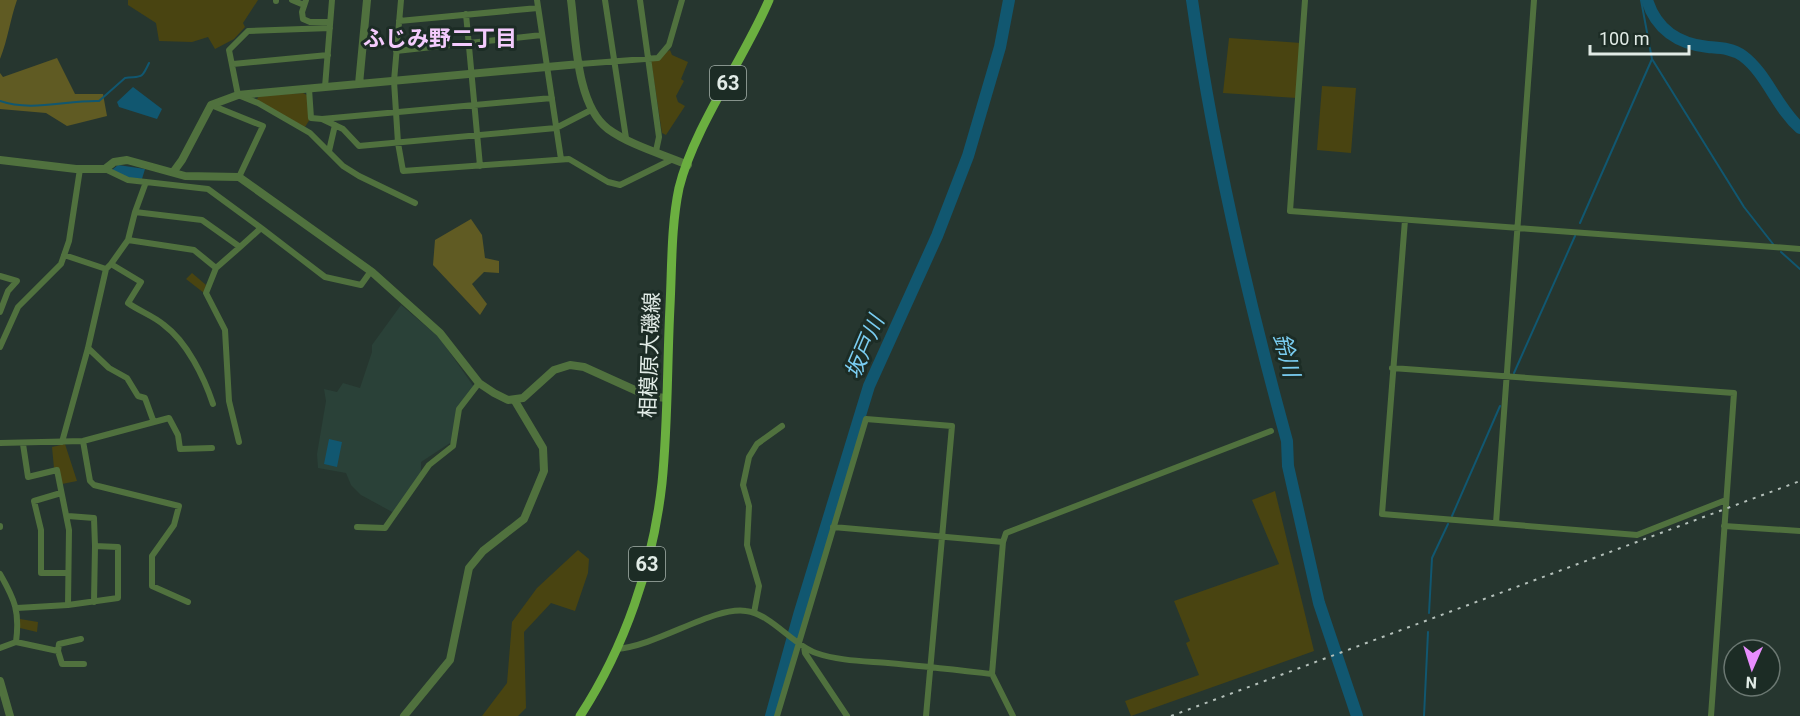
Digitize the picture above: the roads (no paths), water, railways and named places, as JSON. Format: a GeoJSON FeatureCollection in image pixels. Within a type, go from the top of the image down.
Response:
{"type":"FeatureCollection","features":[{"type":"Feature","properties":{"kind":"main road","name":"相模原大磯線"},"geometry":{"type":"LineString","coordinates":[[580,716],[616,649],[641,583],[655,528],[662,481],[676,209],[679,189],[687,165],[769,0]]}},
{"type":"Feature","properties":{"kind":"street"},"geometry":{"type":"LineString","coordinates":[[292,0],[305,2],[303,18],[310,22],[330,25]]}},
{"type":"Feature","properties":{"kind":"street"},"geometry":{"type":"LineString","coordinates":[[325,87],[332,0]]}},
{"type":"Feature","properties":{"kind":"street"},"geometry":{"type":"LineString","coordinates":[[359,84],[367,0]]}},
{"type":"Feature","properties":{"kind":"street"},"geometry":{"type":"LineString","coordinates":[[401,0],[394,81],[395,113],[403,171],[569,159],[608,182],[620,185],[673,159]]}},
{"type":"Feature","properties":{"kind":"street"},"geometry":{"type":"LineString","coordinates":[[537,0],[561,159]]}},
{"type":"Feature","properties":{"kind":"street"},"geometry":{"type":"LineString","coordinates":[[571,0],[580,64],[591,110],[609,130],[687,165]]}},
{"type":"Feature","properties":{"kind":"street"},"geometry":{"type":"LineString","coordinates":[[605,0],[626,138]]}},
{"type":"Feature","properties":{"kind":"street"},"geometry":{"type":"LineString","coordinates":[[640,0],[659,137],[656,152]]}},
{"type":"Feature","properties":{"kind":"street"},"geometry":{"type":"LineString","coordinates":[[174,171],[211,105],[238,95],[658,58],[669,45],[682,0]]}},
{"type":"Feature","properties":{"kind":"street"},"geometry":{"type":"LineString","coordinates":[[1305,0],[1290,211],[1800,249]]}},
{"type":"Feature","properties":{"kind":"street"},"geometry":{"type":"LineString","coordinates":[[1496,523],[1534,0]]}},
{"type":"Feature","properties":{"kind":"street"},"geometry":{"type":"LineString","coordinates":[[399,21],[538,8]]}},
{"type":"Feature","properties":{"kind":"street"},"geometry":{"type":"LineString","coordinates":[[466,14],[480,166]]}},
{"type":"Feature","properties":{"kind":"street"},"geometry":{"type":"LineString","coordinates":[[238,95],[229,50],[248,31],[330,25]]}},
{"type":"Feature","properties":{"kind":"street"},"geometry":{"type":"LineString","coordinates":[[396,51],[542,35]]}},
{"type":"Feature","properties":{"kind":"street"},"geometry":{"type":"LineString","coordinates":[[233,64],[328,56]]}},
{"type":"Feature","properties":{"kind":"street"},"geometry":{"type":"LineString","coordinates":[[309,89],[311,117],[322,119],[343,129],[358,146],[556,129],[591,110]]}},
{"type":"Feature","properties":{"kind":"street"},"geometry":{"type":"LineString","coordinates":[[238,95],[258,103],[310,133],[343,166],[359,176],[415,203]]}},
{"type":"Feature","properties":{"kind":"street"},"geometry":{"type":"LineString","coordinates":[[322,119],[552,98]]}},
{"type":"Feature","properties":{"kind":"street"},"geometry":{"type":"LineString","coordinates":[[211,105],[263,126],[239,177]]}},
{"type":"Feature","properties":{"kind":"street"},"geometry":{"type":"LineString","coordinates":[[329,151],[335,125]]}},
{"type":"Feature","properties":{"kind":"street"},"geometry":{"type":"LineString","coordinates":[[0,160],[80,169],[105,168],[128,180],[208,189],[325,277],[361,285],[371,271]]}},
{"type":"Feature","properties":{"kind":"street"},"geometry":{"type":"LineString","coordinates":[[105,168],[114,162],[127,160],[174,171],[185,177],[239,177],[371,271],[440,333],[479,383],[494,393],[515,401],[543,448],[544,471],[524,519],[483,551],[469,568],[450,660],[404,716]]}},
{"type":"Feature","properties":{"kind":"street"},"geometry":{"type":"LineString","coordinates":[[0,347],[18,307],[53,274],[64,255],[73,224],[80,169]]}},
{"type":"Feature","properties":{"kind":"street"},"geometry":{"type":"LineString","coordinates":[[62,442],[109,267],[128,240],[146,182]]}},
{"type":"Feature","properties":{"kind":"street"},"geometry":{"type":"LineString","coordinates":[[135,212],[202,220],[240,247]]}},
{"type":"Feature","properties":{"kind":"street"},"geometry":{"type":"LineString","coordinates":[[1405,220],[1382,514],[1637,535],[1726,500]]}},
{"type":"Feature","properties":{"kind":"street"},"geometry":{"type":"LineString","coordinates":[[240,442],[229,401],[225,330],[206,293],[216,268],[261,228]]}},
{"type":"Feature","properties":{"kind":"street"},"geometry":{"type":"LineString","coordinates":[[128,240],[194,250],[216,268]]}},
{"type":"Feature","properties":{"kind":"street"},"geometry":{"type":"LineString","coordinates":[[64,255],[109,267],[141,282],[128,303],[166,326],[207,385],[213,404]]}},
{"type":"Feature","properties":{"kind":"street"},"geometry":{"type":"LineString","coordinates":[[0,276],[17,281],[8,291],[0,312]]}},
{"type":"Feature","properties":{"kind":"street"},"geometry":{"type":"LineString","coordinates":[[88,348],[108,368],[127,378],[138,396],[145,398],[153,420]]}},
{"type":"Feature","properties":{"kind":"street"},"geometry":{"type":"LineString","coordinates":[[515,401],[528,395],[554,370],[570,365],[584,367],[648,396],[666,399]]}},
{"type":"Feature","properties":{"kind":"street"},"geometry":{"type":"LineString","coordinates":[[1392,368],[1734,393],[1711,716]]}},
{"type":"Feature","properties":{"kind":"street"},"geometry":{"type":"LineString","coordinates":[[357,527],[377,530],[388,525],[429,465],[453,446],[459,409],[479,383]]}},
{"type":"Feature","properties":{"kind":"street"},"geometry":{"type":"LineString","coordinates":[[0,443],[83,441],[153,420],[169,418],[178,435],[180,449],[212,448]]}},
{"type":"Feature","properties":{"kind":"street"},"geometry":{"type":"LineString","coordinates":[[777,716],[866,419],[952,426],[926,716]]}},
{"type":"Feature","properties":{"kind":"street"},"geometry":{"type":"LineString","coordinates":[[754,613],[759,586],[747,544],[749,506],[743,485],[749,457],[757,444],[782,426]]}},
{"type":"Feature","properties":{"kind":"street"},"geometry":{"type":"LineString","coordinates":[[1014,716],[992,674],[1003,542],[1006,533],[1271,431]]}},
{"type":"Feature","properties":{"kind":"street"},"geometry":{"type":"LineString","coordinates":[[83,441],[90,481],[94,485],[178,506],[174,525],[152,556],[153,586],[188,602]]}},
{"type":"Feature","properties":{"kind":"street"},"geometry":{"type":"LineString","coordinates":[[23,444],[28,477],[57,470],[68,516],[68,604]]}},
{"type":"Feature","properties":{"kind":"street"},"geometry":{"type":"LineString","coordinates":[[61,493],[34,501],[41,530],[40,573],[68,573]]}},
{"type":"Feature","properties":{"kind":"street"},"geometry":{"type":"LineString","coordinates":[[68,516],[94,518],[94,603]]}},
{"type":"Feature","properties":{"kind":"street"},"geometry":{"type":"LineString","coordinates":[[1724,526],[1800,531]]}},
{"type":"Feature","properties":{"kind":"street"},"geometry":{"type":"LineString","coordinates":[[833,527],[1003,542]]}},
{"type":"Feature","properties":{"kind":"street"},"geometry":{"type":"LineString","coordinates":[[17,608],[94,603],[118,598],[118,547],[95,546]]}},
{"type":"Feature","properties":{"kind":"street"},"geometry":{"type":"LineString","coordinates":[[0,574],[17,608],[16,642]]}},
{"type":"Feature","properties":{"kind":"street"},"geometry":{"type":"LineString","coordinates":[[616,649],[646,645],[728,612],[754,613],[799,641],[804,647],[833,658],[992,674]]}},
{"type":"Feature","properties":{"kind":"street"},"geometry":{"type":"LineString","coordinates":[[81,639],[59,644],[58,651],[62,664],[84,664]]}},
{"type":"Feature","properties":{"kind":"street"},"geometry":{"type":"LineString","coordinates":[[0,648],[16,642],[58,651]]}},
{"type":"Feature","properties":{"kind":"street"},"geometry":{"type":"LineString","coordinates":[[804,647],[805,653],[847,716]]}},
{"type":"Feature","properties":{"kind":"street"},"geometry":{"type":"LineString","coordinates":[[0,685],[10,716]]}},
{"type":"Feature","properties":{"kind":"water"},"geometry":{"type":"Polygon","coordinates":[[[133,87],[162,109],[157,119],[119,107],[117,102],[133,87]]]}},
{"type":"Feature","properties":{"kind":"water"},"geometry":{"type":"Polygon","coordinates":[[[118,165],[145,169],[142,179],[129,178],[112,170],[118,165]]]}},
{"type":"Feature","properties":{"kind":"water"},"geometry":{"type":"Polygon","coordinates":[[[329,439],[342,442],[337,467],[324,464],[329,439]]]}},
{"type":"Feature","properties":{"kind":"waterway","name":"坂戸川"},"geometry":{"type":"LineString","coordinates":[[771,716],[799,615],[869,386],[937,236],[968,156],[1000,47],[1009,0]]}},
{"type":"Feature","properties":{"kind":"waterway","name":"鈴川"},"geometry":{"type":"LineString","coordinates":[[1192,0],[1200,56],[1232,222],[1287,441],[1288,466],[1319,603],[1357,716]]}},
{"type":"Feature","properties":{"kind":"waterway"},"geometry":{"type":"LineString","coordinates":[[1641,0],[1652,59],[1744,207],[1773,244]]}},
{"type":"Feature","properties":{"kind":"waterway"},"geometry":{"type":"LineString","coordinates":[[1647,0],[1662,27],[1678,38],[1697,45],[1730,50],[1743,56],[1759,72],[1785,111],[1800,128]]}},
{"type":"Feature","properties":{"kind":"waterway"},"geometry":{"type":"LineString","coordinates":[[1580,223],[1652,59]]}},
{"type":"Feature","properties":{"kind":"waterway"},"geometry":{"type":"LineString","coordinates":[[0,101],[24,106],[99,101],[125,78],[142,75],[149,63]]}},
{"type":"Feature","properties":{"kind":"waterway"},"geometry":{"type":"LineString","coordinates":[[1514,373],[1575,236]]}},
{"type":"Feature","properties":{"kind":"waterway"},"geometry":{"type":"LineString","coordinates":[[1781,252],[1800,269]]}},
{"type":"Feature","properties":{"kind":"waterway"},"geometry":{"type":"LineString","coordinates":[[1452,516],[1500,406]]}},
{"type":"Feature","properties":{"kind":"waterway"},"geometry":{"type":"LineString","coordinates":[[1429,613],[1432,558],[1448,524]]}},
{"type":"Feature","properties":{"kind":"waterway"},"geometry":{"type":"LineString","coordinates":[[1424,716],[1428,632]]}},
{"type":"Feature","properties":{"kind":"railway"},"geometry":{"type":"LineString","coordinates":[[1171,716],[1800,481]]}},
{"type":"Feature","properties":{"kind":"district","name":"ふじみ野二丁目"},"geometry":{"type":"Point","coordinates":[440,38]}}]}
